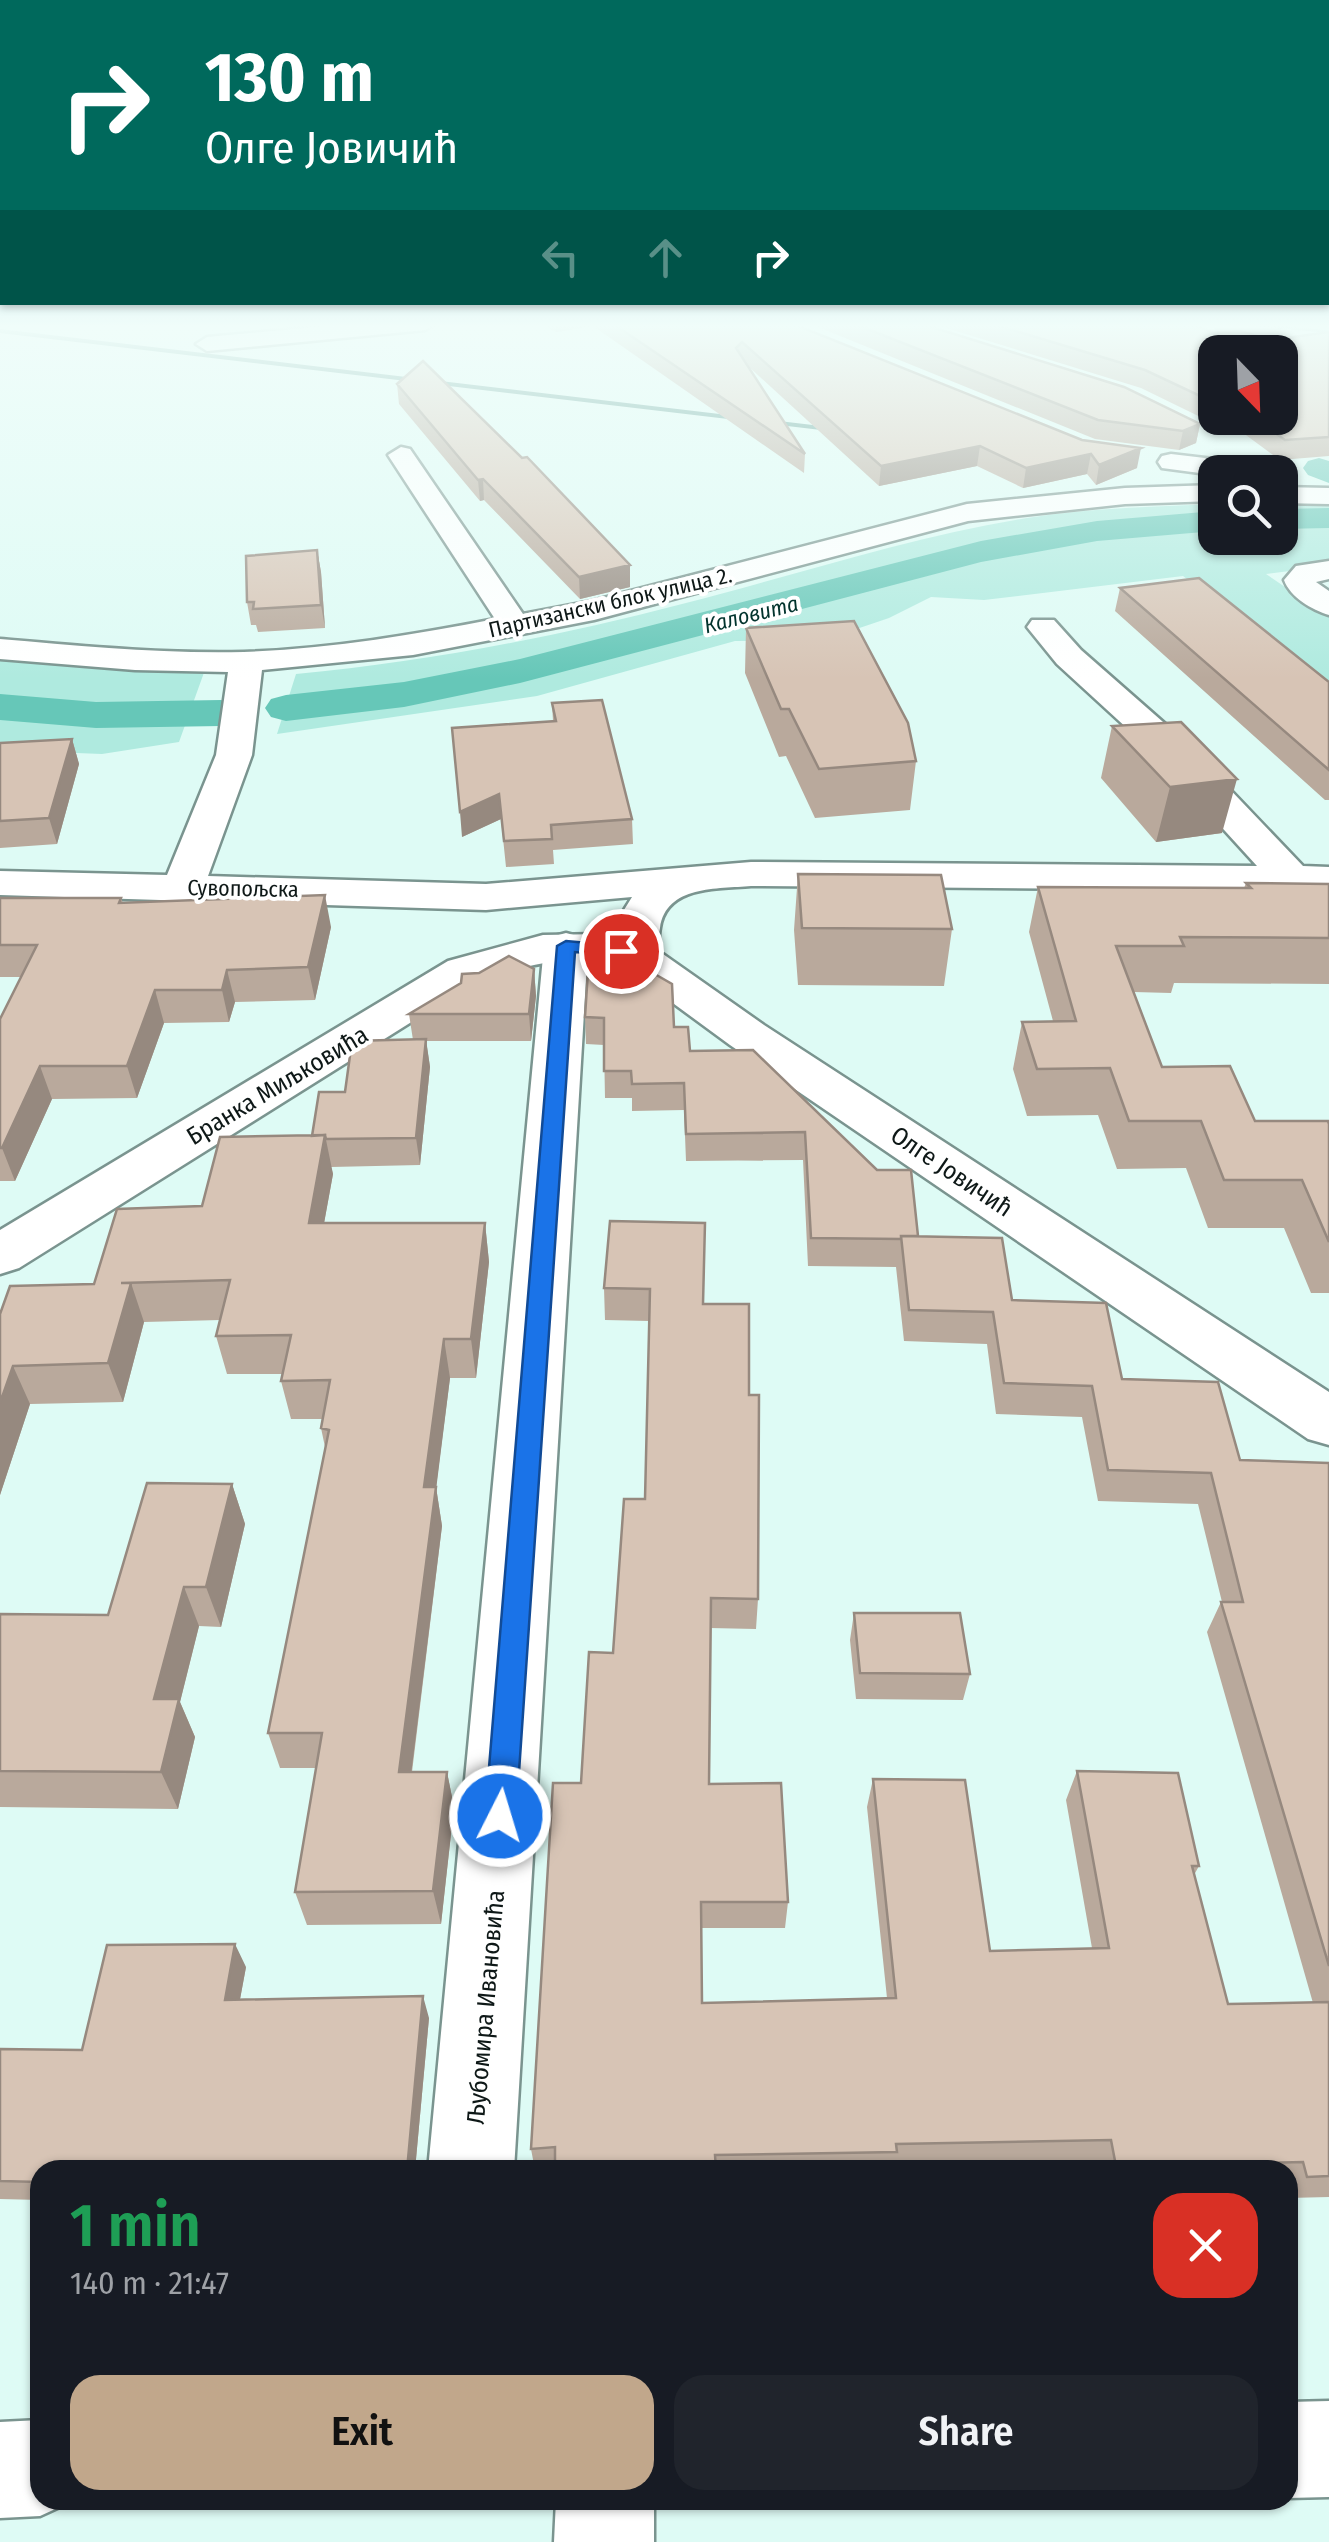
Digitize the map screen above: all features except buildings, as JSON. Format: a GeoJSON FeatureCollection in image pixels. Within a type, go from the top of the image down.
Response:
{"type":"FeatureCollection","features":[{"type":"Feature","properties":{"kind":"street"},"geometry":{"type":"LineString","coordinates":[[1222,444],[1246,455]]}},
{"type":"Feature","properties":{"kind":"street"},"geometry":{"type":"LineString","coordinates":[[401,455],[515,626]]}},
{"type":"Feature","properties":{"kind":"street"},"geometry":{"type":"LineString","coordinates":[[1146,459],[1198,465]]}},
{"type":"Feature","properties":{"kind":"street","name":"Партизански блок улица 2."},"geometry":{"type":"LineString","coordinates":[[0,649],[135,660],[246,662],[413,644],[594,610],[967,513],[1124,496],[1198,494]]}},
{"type":"Feature","properties":{"kind":"street"},"geometry":{"type":"LineString","coordinates":[[1298,495],[1329,496]]}},
{"type":"Feature","properties":{"kind":"street"},"geometry":{"type":"LineString","coordinates":[[1329,570],[1306,573],[1300,580],[1300,585],[1329,605]]}},
{"type":"Feature","properties":{"kind":"street"},"geometry":{"type":"LineString","coordinates":[[1042,627],[1069,657],[1310,879]]}},
{"type":"Feature","properties":{"kind":"street"},"geometry":{"type":"LineString","coordinates":[[183,887],[234,755],[246,662]]}},
{"type":"Feature","properties":{"kind":"street"},"geometry":{"type":"LineString","coordinates":[[486,897],[681,879],[854,874],[1310,879]]}},
{"type":"Feature","properties":{"kind":"street"},"geometry":{"type":"LineString","coordinates":[[637,956],[636,927],[641,912],[658,894],[681,879]]}},
{"type":"Feature","properties":{"kind":"street","name":"Сувопољска"},"geometry":{"type":"LineString","coordinates":[[0,883],[486,897]]}},
{"type":"Feature","properties":{"kind":"street"},"geometry":{"type":"LineString","coordinates":[[486,897],[506,909],[514,922],[545,949]]}},
{"type":"Feature","properties":{"kind":"street","name":"Олге Јовичић"},"geometry":{"type":"LineString","coordinates":[[545,949],[603,947],[637,956],[764,1046],[1329,1422]]}},
{"type":"Feature","properties":{"kind":"street","name":"Бранка Миљковића"},"geometry":{"type":"LineString","coordinates":[[0,1254],[464,970],[545,949]]}},
{"type":"Feature","properties":{"kind":"street","name":"Љубомира Ивановића"},"geometry":{"type":"LineString","coordinates":[[472,2160],[545,949]]}},
{"type":"Feature","properties":{"kind":"street"},"geometry":{"type":"LineString","coordinates":[[1298,2450],[1329,2450]]}},
{"type":"Feature","properties":{"kind":"street"},"geometry":{"type":"LineString","coordinates":[[0,2470],[30,2468]]}},
{"type":"Feature","properties":{"kind":"street"},"geometry":{"type":"LineString","coordinates":[[604,2510],[604,2542]]}},
{"type":"Feature","properties":{"kind":"green space"},"geometry":{"type":"Polygon","coordinates":[[[1298,502],[1329,503],[1329,566],[1266,574],[1329,617],[1329,687],[1183,576],[984,600],[931,597],[889,618],[824,640],[735,641],[537,696],[277,734],[296,674],[393,663],[538,637],[682,604],[939,535],[1050,515],[1198,505],[1198,555],[1298,555],[1298,502]]]}},
{"type":"Feature","properties":{"kind":"green space"},"geometry":{"type":"Polygon","coordinates":[[[0,652],[206,667],[179,742],[102,754],[0,750],[0,652]]]}},
{"type":"Feature","properties":{"kind":"waterway","name":"Каловита"},"geometry":{"type":"LineString","coordinates":[[1319,468],[1329,473]]}},
{"type":"Feature","properties":{"kind":"waterway","name":"Каловита"},"geometry":{"type":"LineString","coordinates":[[1298,519],[1329,518]]}},
{"type":"Feature","properties":{"kind":"waterway","name":"Каловита"},"geometry":{"type":"LineString","coordinates":[[286,708],[404,694],[520,671],[981,551],[1097,531],[1198,522]]}},
{"type":"Feature","properties":{"kind":"waterway","name":"Каловита"},"geometry":{"type":"LineString","coordinates":[[0,707],[96,715],[221,713]]}},
{"type":"Feature","properties":{"kind":"route"},"geometry":{"type":"LineString","coordinates":[[500,1816],[566,946],[621,951]]}}]}
